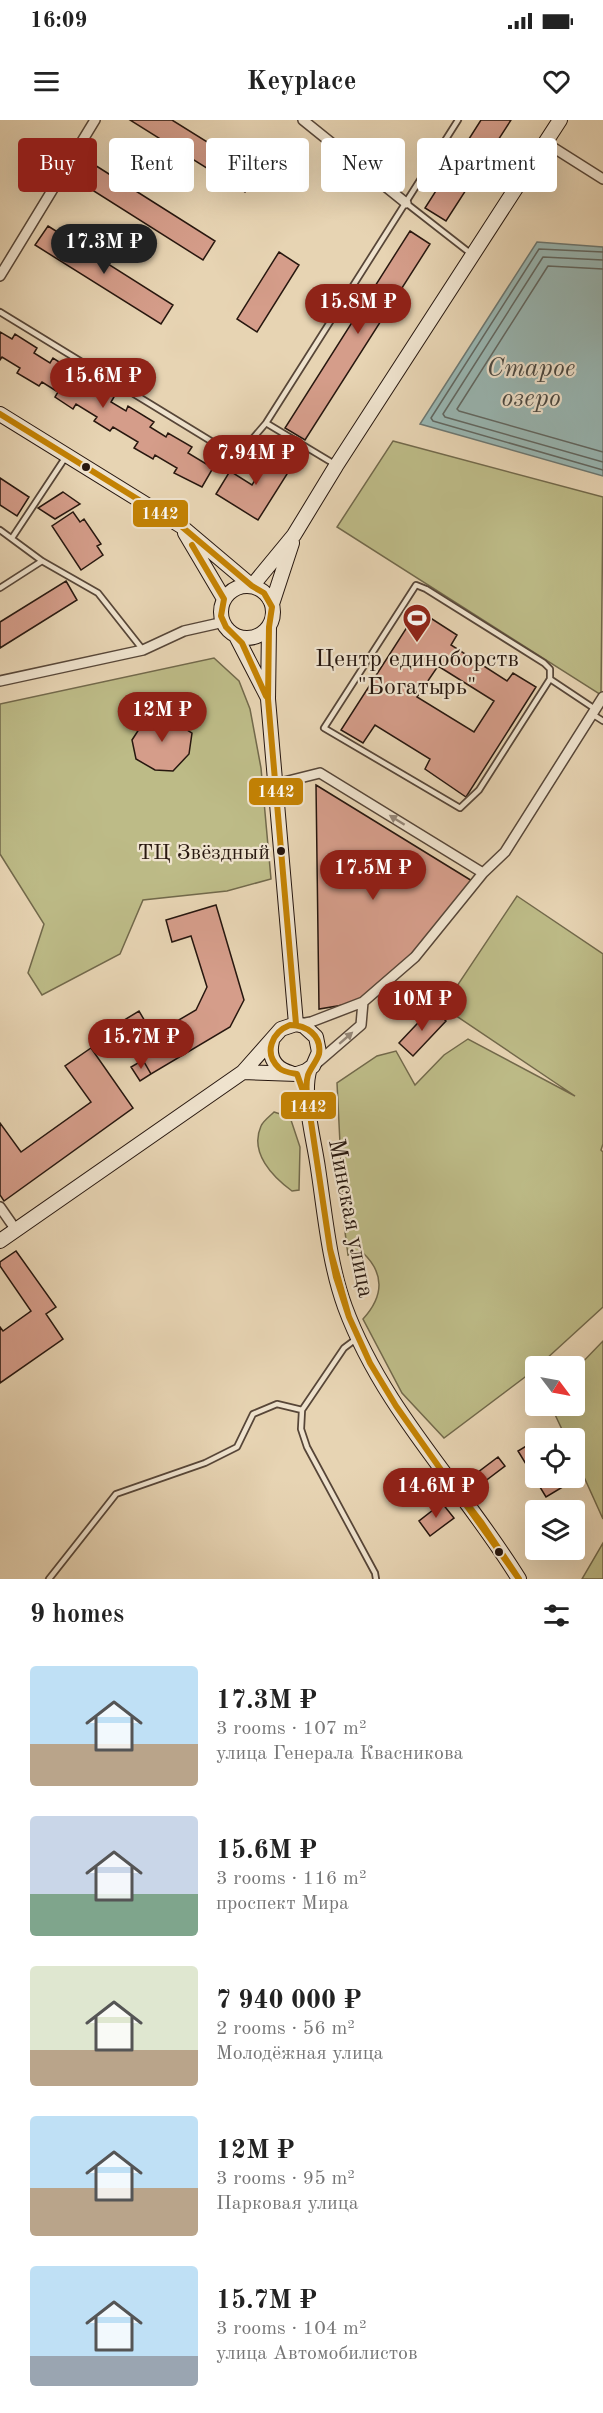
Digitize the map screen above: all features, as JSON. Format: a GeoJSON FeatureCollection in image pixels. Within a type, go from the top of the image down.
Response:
{"type":"FeatureCollection","features":[{"type":"Feature","properties":{"kind":"street"},"geometry":{"type":"LineString","coordinates":[[0,276],[95,120]]}},
{"type":"Feature","properties":{"kind":"street"},"geometry":{"type":"LineString","coordinates":[[303,120],[406,202]]}},
{"type":"Feature","properties":{"kind":"street"},"geometry":{"type":"LineString","coordinates":[[549,138],[560,120]]}},
{"type":"Feature","properties":{"kind":"street"},"geometry":{"type":"LineString","coordinates":[[557,150],[603,179]]}},
{"type":"Feature","properties":{"kind":"street"},"geometry":{"type":"LineString","coordinates":[[252,586],[294,535],[336,466],[514,192]]}},
{"type":"Feature","properties":{"kind":"street"},"geometry":{"type":"LineString","coordinates":[[0,414],[181,526],[252,586],[262,590],[272,604]]}},
{"type":"Feature","properties":{"kind":"street"},"geometry":{"type":"LineString","coordinates":[[181,526],[224,599],[221,616],[226,627],[236,636],[268,699]]}},
{"type":"Feature","properties":{"kind":"street"},"geometry":{"type":"LineString","coordinates":[[294,535],[272,604],[273,616],[269,627],[268,699],[296,1024]]}},
{"type":"Feature","properties":{"kind":"street"},"geometry":{"type":"LineString","coordinates":[[224,599],[241,586],[252,586]]}},
{"type":"Feature","properties":{"kind":"street"},"geometry":{"type":"LineString","coordinates":[[0,681],[143,650],[184,631],[224,622]]}},
{"type":"Feature","properties":{"kind":"street"},"geometry":{"type":"LineString","coordinates":[[236,636],[249,638],[258,636],[269,627]]}},
{"type":"Feature","properties":{"kind":"street"},"geometry":{"type":"LineString","coordinates":[[0,1241],[243,1072],[281,1029],[312,1022],[363,1002],[415,957],[483,873],[506,852],[603,697]]}},
{"type":"Feature","properties":{"kind":"street"},"geometry":{"type":"LineString","coordinates":[[276,784],[320,773],[483,873]]}},
{"type":"Feature","properties":{"kind":"street"},"geometry":{"type":"LineString","coordinates":[[243,1072],[303,1071],[361,1025],[363,1002]]}},
{"type":"Feature","properties":{"kind":"street"},"geometry":{"type":"LineString","coordinates":[[296,1024],[311,1030],[316,1036],[320,1052],[303,1071]]}},
{"type":"Feature","properties":{"kind":"street"},"geometry":{"type":"LineString","coordinates":[[272,1041],[270,1047],[273,1060],[281,1070],[303,1071]]}},
{"type":"Feature","properties":{"kind":"street","name":"Минская улица"},"geometry":{"type":"LineString","coordinates":[[303,1071],[332,1257],[344,1304],[358,1338],[380,1382],[403,1418],[489,1534],[519,1579]]}},
{"type":"Feature","properties":{"kind":"street"},"geometry":{"type":"LineString","coordinates":[[0,1207],[16,1230]]}},
{"type":"Feature","properties":{"kind":"lane"},"geometry":{"type":"LineString","coordinates":[[0,312],[237,457],[266,423],[458,120]]}},
{"type":"Feature","properties":{"kind":"lane"},"geometry":{"type":"LineString","coordinates":[[406,202],[473,255]]}},
{"type":"Feature","properties":{"kind":"lane"},"geometry":{"type":"LineString","coordinates":[[266,423],[336,466]]}},
{"type":"Feature","properties":{"kind":"lane"},"geometry":{"type":"LineString","coordinates":[[12,538],[67,455]]}},
{"type":"Feature","properties":{"kind":"lane"},"geometry":{"type":"LineString","coordinates":[[0,530],[42,561],[98,593],[143,650]]}},
{"type":"Feature","properties":{"kind":"lane"},"geometry":{"type":"LineString","coordinates":[[0,588],[42,561]]}},
{"type":"Feature","properties":{"kind":"lane"},"geometry":{"type":"LineString","coordinates":[[416,585],[544,663],[550,669],[550,680],[479,790],[460,808],[324,728],[416,585]]}},
{"type":"Feature","properties":{"kind":"lane"},"geometry":{"type":"LineString","coordinates":[[550,680],[603,721]]}},
{"type":"Feature","properties":{"kind":"lane"},"geometry":{"type":"LineString","coordinates":[[358,1338],[344,1348],[303,1410],[302,1429],[307,1447],[375,1573],[376,1579]]}},
{"type":"Feature","properties":{"kind":"lane"},"geometry":{"type":"LineString","coordinates":[[49,1579],[116,1494],[205,1463],[237,1447],[253,1414],[277,1404],[303,1410]]}},
{"type":"Feature","properties":{"kind":"shaded area"},"geometry":{"type":"Polygon","coordinates":[[[393,441],[603,497],[601,695],[337,527],[393,441]]]}},
{"type":"Feature","properties":{"kind":"shaded area"},"geometry":{"type":"Polygon","coordinates":[[[214,658],[239,681],[250,709],[261,768],[271,879],[227,891],[143,900],[120,954],[42,995],[28,973],[44,924],[0,854],[0,704],[214,658]]]}},
{"type":"Feature","properties":{"kind":"shaded area"},"geometry":{"type":"Polygon","coordinates":[[[517,896],[603,954],[603,1144],[601,1150],[603,1152],[603,1307],[549,1356],[525,1356],[525,1377],[444,1438],[402,1393],[363,1319],[375,1302],[379,1285],[375,1268],[362,1252],[348,1255],[344,1224],[337,1083],[377,1056],[396,1051],[415,1085],[444,1055],[468,1039],[575,1096],[443,1007],[517,896]]]}},
{"type":"Feature","properties":{"kind":"shaded area"},"geometry":{"type":"Polygon","coordinates":[[[274,1112],[290,1117],[300,1147],[299,1190],[292,1191],[277,1179],[265,1163],[258,1146],[261,1126],[274,1112]]]}},
{"type":"Feature","properties":{"kind":"shaded area"},"geometry":{"type":"Polygon","coordinates":[[[603,1341],[603,1519],[585,1479],[585,1428],[561,1428],[556,1416],[585,1416],[585,1360],[603,1341]]]}},
{"type":"Feature","properties":{"kind":"shaded area"},"geometry":{"type":"Polygon","coordinates":[[[603,1543],[603,1579],[582,1579],[603,1543]]]}},
{"type":"Feature","properties":{"kind":"water","name":"Старое озеро"},"geometry":{"type":"Polygon","coordinates":[[[537,242],[603,247],[603,476],[420,424],[537,242]]]}},
{"type":"Feature","properties":{"kind":"building"},"geometry":{"type":"Polygon","coordinates":[[[130,120],[172,120],[206,141],[206,168],[194,160],[194,138],[159,138],[130,120]]]}},
{"type":"Feature","properties":{"kind":"building"},"geometry":{"type":"Polygon","coordinates":[[[481,120],[511,120],[499,138],[470,138],[481,120]]]}},
{"type":"Feature","properties":{"kind":"building"},"geometry":{"type":"Polygon","coordinates":[[[97,166],[109,174],[109,192],[137,192],[215,241],[203,260],[95,192],[97,166]]]}},
{"type":"Feature","properties":{"kind":"building"},"geometry":{"type":"Polygon","coordinates":[[[435,192],[465,192],[446,221],[425,208],[435,192]]]}},
{"type":"Feature","properties":{"kind":"building"},"geometry":{"type":"Polygon","coordinates":[[[48,226],[173,305],[161,324],[35,245],[48,226]]]}},
{"type":"Feature","properties":{"kind":"building"},"geometry":{"type":"Polygon","coordinates":[[[410,231],[430,244],[305,440],[285,428],[410,231]]]}},
{"type":"Feature","properties":{"kind":"building"},"geometry":{"type":"Polygon","coordinates":[[[279,252],[299,265],[257,332],[237,319],[279,252]]]}},
{"type":"Feature","properties":{"kind":"building"},"geometry":{"type":"Polygon","coordinates":[[[0,332],[12,339],[15,334],[37,348],[34,353],[50,363],[53,358],[75,372],[73,376],[88,386],[91,382],[114,397],[111,402],[126,411],[128,406],[154,422],[150,427],[166,437],[168,433],[192,447],[188,453],[213,468],[202,487],[174,473],[177,468],[155,455],[153,459],[134,448],[138,442],[113,427],[110,431],[94,421],[97,417],[76,404],[73,409],[55,397],[58,392],[42,382],[39,386],[17,373],[20,368],[2,357],[0,360],[0,332]]]}},
{"type":"Feature","properties":{"kind":"building"},"geometry":{"type":"Polygon","coordinates":[[[274,450],[294,463],[258,520],[216,494],[230,471],[252,485],[274,450]]]}},
{"type":"Feature","properties":{"kind":"building"},"geometry":{"type":"Polygon","coordinates":[[[0,478],[29,497],[17,516],[0,505],[0,478]]]}},
{"type":"Feature","properties":{"kind":"building"},"geometry":{"type":"Polygon","coordinates":[[[63,492],[80,504],[55,519],[38,508],[63,492]]]}},
{"type":"Feature","properties":{"kind":"building"},"geometry":{"type":"Polygon","coordinates":[[[73,512],[80,522],[84,519],[101,544],[97,546],[103,555],[81,570],[52,526],[73,512]]]}},
{"type":"Feature","properties":{"kind":"building"},"geometry":{"type":"Polygon","coordinates":[[[66,581],[77,600],[0,648],[0,622],[66,581]]]}},
{"type":"Feature","properties":{"kind":"building"},"geometry":{"type":"Polygon","coordinates":[[[418,610],[457,635],[451,645],[507,681],[513,673],[536,687],[466,797],[425,769],[430,759],[375,725],[363,743],[341,730],[418,610]],[[438,666],[417,697],[474,732],[494,701],[438,666]]]}},
{"type":"Feature","properties":{"kind":"building"},"geometry":{"type":"Polygon","coordinates":[[[159,712],[192,733],[189,754],[173,771],[155,770],[136,759],[132,740],[143,723],[159,712]]]}},
{"type":"Feature","properties":{"kind":"building"},"geometry":{"type":"Polygon","coordinates":[[[316,785],[477,884],[367,1001],[319,1009],[316,785]]]}},
{"type":"Feature","properties":{"kind":"building"},"geometry":{"type":"Polygon","coordinates":[[[216,905],[244,1000],[230,1027],[151,1074],[121,1022],[139,1011],[153,1035],[196,1010],[207,987],[191,936],[172,942],[166,920],[216,905]]]}},
{"type":"Feature","properties":{"kind":"building"},"geometry":{"type":"Polygon","coordinates":[[[432,1008],[446,1021],[413,1056],[399,1043],[432,1008]]]}},
{"type":"Feature","properties":{"kind":"building"},"geometry":{"type":"Polygon","coordinates":[[[91,1048],[133,1108],[4,1201],[0,1195],[0,1123],[21,1152],[91,1102],[65,1066],[91,1048]]]}},
{"type":"Feature","properties":{"kind":"building"},"geometry":{"type":"Polygon","coordinates":[[[143,1060],[151,1074],[140,1081],[131,1067],[143,1060]]]}},
{"type":"Feature","properties":{"kind":"building"},"geometry":{"type":"Polygon","coordinates":[[[16,1251],[56,1307],[46,1314],[63,1339],[0,1383],[0,1327],[3,1331],[31,1311],[0,1266],[0,1262],[16,1251]]]}},
{"type":"Feature","properties":{"kind":"building"},"geometry":{"type":"Polygon","coordinates":[[[525,1447],[525,1462],[518,1451],[525,1447]]]}},
{"type":"Feature","properties":{"kind":"building"},"geometry":{"type":"Polygon","coordinates":[[[498,1457],[505,1466],[480,1485],[473,1476],[498,1457]]]}},
{"type":"Feature","properties":{"kind":"building"},"geometry":{"type":"Polygon","coordinates":[[[541,1488],[561,1488],[546,1497],[541,1488]]]}},
{"type":"Feature","properties":{"kind":"building"},"geometry":{"type":"Polygon","coordinates":[[[442,1503],[454,1518],[430,1536],[419,1521],[442,1503]]]}},
{"type":"Feature","properties":{"kind":"transit line","name":"1442"},"geometry":{"type":"LineString","coordinates":[[0,414],[181,526],[252,586],[264,593],[272,607],[269,627],[268,699],[296,1024]]}},
{"type":"Feature","properties":{"kind":"transit line","name":"1442"},"geometry":{"type":"LineString","coordinates":[[192,545],[224,599],[221,616],[226,627],[242,643],[266,696]]}},
{"type":"Feature","properties":{"kind":"transit line","name":"1442"},"geometry":{"type":"LineString","coordinates":[[290,1025],[307,1029],[318,1041],[319,1054],[307,1079],[309,1108],[297,1074],[281,1069],[271,1056],[274,1038],[290,1025]]}},
{"type":"Feature","properties":{"kind":"transit line","name":"1442"},"geometry":{"type":"LineString","coordinates":[[309,1108],[330,1249]]}},
{"type":"Feature","properties":{"kind":"transit line","name":"1442"},"geometry":{"type":"LineString","coordinates":[[309,1108],[330,1249]]}},
{"type":"Feature","properties":{"kind":"transit line","name":"1442"},"geometry":{"type":"LineString","coordinates":[[330,1249],[349,1317]]}},
{"type":"Feature","properties":{"kind":"transit line","name":"1442"},"geometry":{"type":"LineString","coordinates":[[330,1249],[349,1317]]}},
{"type":"Feature","properties":{"kind":"transit line","name":"1442"},"geometry":{"type":"LineString","coordinates":[[349,1317],[370,1363]]}},
{"type":"Feature","properties":{"kind":"transit line","name":"1442"},"geometry":{"type":"LineString","coordinates":[[349,1317],[370,1363]]}},
{"type":"Feature","properties":{"kind":"transit line","name":"1442"},"geometry":{"type":"LineString","coordinates":[[370,1363],[396,1406]]}},
{"type":"Feature","properties":{"kind":"transit line","name":"1442"},"geometry":{"type":"LineString","coordinates":[[370,1363],[396,1406]]}},
{"type":"Feature","properties":{"kind":"transit line","name":"1442"},"geometry":{"type":"LineString","coordinates":[[396,1406],[439,1467]]}},
{"type":"Feature","properties":{"kind":"transit line","name":"1442"},"geometry":{"type":"LineString","coordinates":[[396,1406],[439,1467]]}},
{"type":"Feature","properties":{"kind":"transit line","name":"1442"},"geometry":{"type":"LineString","coordinates":[[439,1467],[481,1522],[519,1579],[439,1467]]}},
{"type":"Feature","properties":{"kind":"place","name":"Центр единоборств \"Богатырь\""},"geometry":{"type":"Point","coordinates":[417,644]}},
{"type":"Feature","properties":{"kind":"place","name":"ТЦ Звёздный"},"geometry":{"type":"Point","coordinates":[281,851]}}]}
